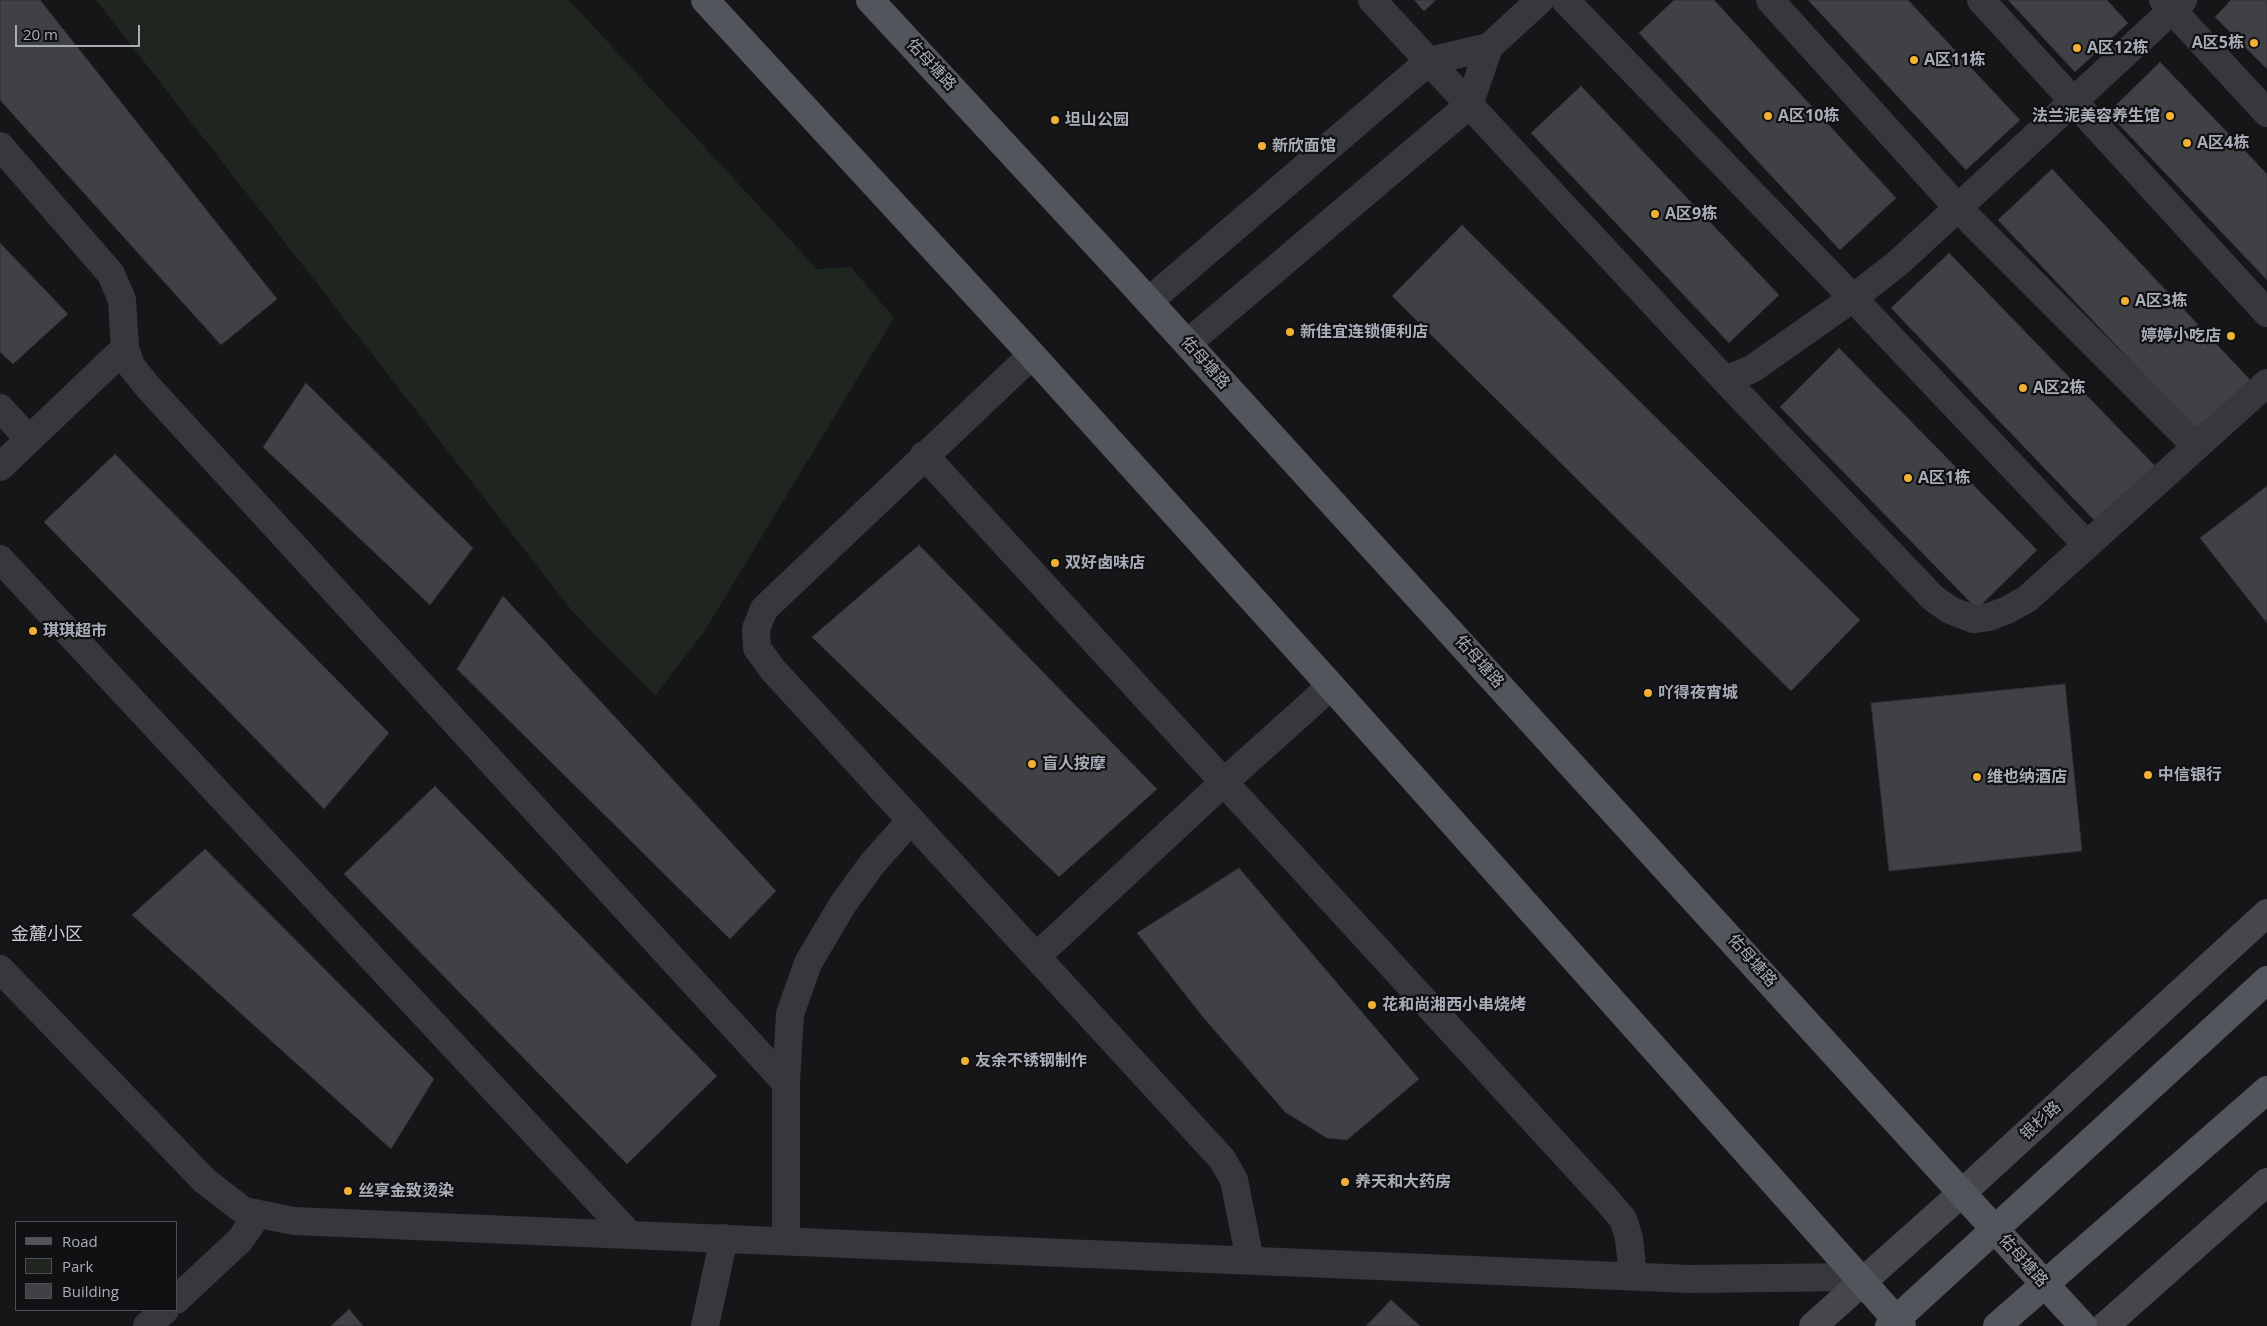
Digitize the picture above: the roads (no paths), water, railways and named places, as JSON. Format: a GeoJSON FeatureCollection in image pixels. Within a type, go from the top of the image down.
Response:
{"type":"FeatureCollection","features":[{"type":"Feature","properties":{"kind":"main road"},"geometry":{"type":"LineString","coordinates":[[705,0],[1032,355],[1331,686],[1860,1280],[1896,1324],[1994,1228],[2267,980]]}},
{"type":"Feature","properties":{"kind":"main road","name":"佑母塘路"},"geometry":{"type":"LineString","coordinates":[[870,0],[1188,343],[2084,1326]]}},
{"type":"Feature","properties":{"kind":"main road"},"geometry":{"type":"LineString","coordinates":[[1997,1326],[2267,1090]]}},
{"type":"Feature","properties":{"kind":"street"},"geometry":{"type":"LineString","coordinates":[[1372,0],[1725,380],[1933,598],[1950,610],[1973,619],[1989,617],[2008,610],[2027,599],[2267,383]]}},
{"type":"Feature","properties":{"kind":"street"},"geometry":{"type":"LineString","coordinates":[[1188,343],[1468,105],[1489,47],[1540,0]]}},
{"type":"Feature","properties":{"kind":"street"},"geometry":{"type":"LineString","coordinates":[[1565,0],[1853,298],[2087,545]]}},
{"type":"Feature","properties":{"kind":"street"},"geometry":{"type":"LineString","coordinates":[[1770,0],[1958,208],[2196,446]]}},
{"type":"Feature","properties":{"kind":"street"},"geometry":{"type":"LineString","coordinates":[[1981,0],[2267,313]]}},
{"type":"Feature","properties":{"kind":"street"},"geometry":{"type":"LineString","coordinates":[[1725,380],[1752,369],[1853,298],[1898,263],[2074,102],[2173,3],[2267,113]]}},
{"type":"Feature","properties":{"kind":"street"},"geometry":{"type":"LineString","coordinates":[[1149,301],[1429,61],[1489,47]]}},
{"type":"Feature","properties":{"kind":"street"},"geometry":{"type":"LineString","coordinates":[[0,146],[112,274],[122,300],[125,348],[131,366],[148,387],[786,1083]]}},
{"type":"Feature","properties":{"kind":"street"},"geometry":{"type":"LineString","coordinates":[[0,467],[125,348]]}},
{"type":"Feature","properties":{"kind":"street"},"geometry":{"type":"LineString","coordinates":[[1032,355],[764,609],[756,630],[757,648],[773,670],[1222,1158],[1234,1180],[1250,1260]]}},
{"type":"Feature","properties":{"kind":"street"},"geometry":{"type":"LineString","coordinates":[[0,408],[29,439]]}},
{"type":"Feature","properties":{"kind":"street"},"geometry":{"type":"LineString","coordinates":[[924,456],[1606,1198],[1622,1219],[1629,1238],[1633,1276]]}},
{"type":"Feature","properties":{"kind":"street"},"geometry":{"type":"LineString","coordinates":[[0,559],[630,1235]]}},
{"type":"Feature","properties":{"kind":"street"},"geometry":{"type":"LineString","coordinates":[[1037,956],[1224,782],[1331,686]]}},
{"type":"Feature","properties":{"kind":"street"},"geometry":{"type":"LineString","coordinates":[[786,1242],[786,1083],[790,1014],[808,963],[843,904],[872,864],[910,820]]}},
{"type":"Feature","properties":{"kind":"street","name":"银杉路"},"geometry":{"type":"LineString","coordinates":[[1813,1326],[1860,1280],[1963,1192],[2267,913]]}},
{"type":"Feature","properties":{"kind":"street"},"geometry":{"type":"LineString","coordinates":[[0,968],[205,1181],[244,1211],[294,1221],[1690,1279],[1860,1280]]}},
{"type":"Feature","properties":{"kind":"street"},"geometry":{"type":"LineString","coordinates":[[2105,1326],[2267,1182]]}},
{"type":"Feature","properties":{"kind":"street"},"geometry":{"type":"LineString","coordinates":[[178,1298],[240,1240],[258,1214]]}},
{"type":"Feature","properties":{"kind":"street"},"geometry":{"type":"LineString","coordinates":[[705,1326],[724,1238]]}},
{"type":"Feature","properties":{"kind":"place","name":"A区5栋"},"geometry":{"type":"Point","coordinates":[2254,43]}},
{"type":"Feature","properties":{"kind":"place","name":"A区12栋"},"geometry":{"type":"Point","coordinates":[2077,48]}},
{"type":"Feature","properties":{"kind":"place","name":"A区11栋"},"geometry":{"type":"Point","coordinates":[1914,60]}},
{"type":"Feature","properties":{"kind":"place","name":"A区10栋"},"geometry":{"type":"Point","coordinates":[1768,116]}},
{"type":"Feature","properties":{"kind":"place","name":"法兰泥美容养生馆"},"geometry":{"type":"Point","coordinates":[2170,116]}},
{"type":"Feature","properties":{"kind":"place","name":"坦山公园"},"geometry":{"type":"Point","coordinates":[1055,120]}},
{"type":"Feature","properties":{"kind":"place","name":"A区4栋"},"geometry":{"type":"Point","coordinates":[2187,143]}},
{"type":"Feature","properties":{"kind":"place","name":"新欣面馆"},"geometry":{"type":"Point","coordinates":[1262,146]}},
{"type":"Feature","properties":{"kind":"place","name":"A区9栋"},"geometry":{"type":"Point","coordinates":[1655,214]}},
{"type":"Feature","properties":{"kind":"place","name":"A区3栋"},"geometry":{"type":"Point","coordinates":[2125,301]}},
{"type":"Feature","properties":{"kind":"place","name":"新佳宜连锁便利店"},"geometry":{"type":"Point","coordinates":[1290,332]}},
{"type":"Feature","properties":{"kind":"place","name":"婷婷小吃店"},"geometry":{"type":"Point","coordinates":[2231,336]}},
{"type":"Feature","properties":{"kind":"place","name":"A区2栋"},"geometry":{"type":"Point","coordinates":[2023,388]}},
{"type":"Feature","properties":{"kind":"place","name":"A区1栋"},"geometry":{"type":"Point","coordinates":[1908,478]}},
{"type":"Feature","properties":{"kind":"place","name":"双好卤味店"},"geometry":{"type":"Point","coordinates":[1055,563]}},
{"type":"Feature","properties":{"kind":"place","name":"琪琪超市"},"geometry":{"type":"Point","coordinates":[33,631]}},
{"type":"Feature","properties":{"kind":"place","name":"吖得夜宵城"},"geometry":{"type":"Point","coordinates":[1648,693]}},
{"type":"Feature","properties":{"kind":"place","name":"盲人按摩"},"geometry":{"type":"Point","coordinates":[1032,764]}},
{"type":"Feature","properties":{"kind":"place","name":"中信银行"},"geometry":{"type":"Point","coordinates":[2148,775]}},
{"type":"Feature","properties":{"kind":"place","name":"维也纳酒店"},"geometry":{"type":"Point","coordinates":[1977,777]}},
{"type":"Feature","properties":{"kind":"place","name":"花和尚湘西小串烧烤"},"geometry":{"type":"Point","coordinates":[1372,1005]}},
{"type":"Feature","properties":{"kind":"place","name":"友余不锈钢制作"},"geometry":{"type":"Point","coordinates":[965,1061]}},
{"type":"Feature","properties":{"kind":"place","name":"养天和大药房"},"geometry":{"type":"Point","coordinates":[1345,1182]}},
{"type":"Feature","properties":{"kind":"place","name":"丝享金致烫染"},"geometry":{"type":"Point","coordinates":[348,1191]}},
{"type":"Feature","properties":{"kind":"district","name":"金麓小区"},"geometry":{"type":"Point","coordinates":[47,935]}}]}
